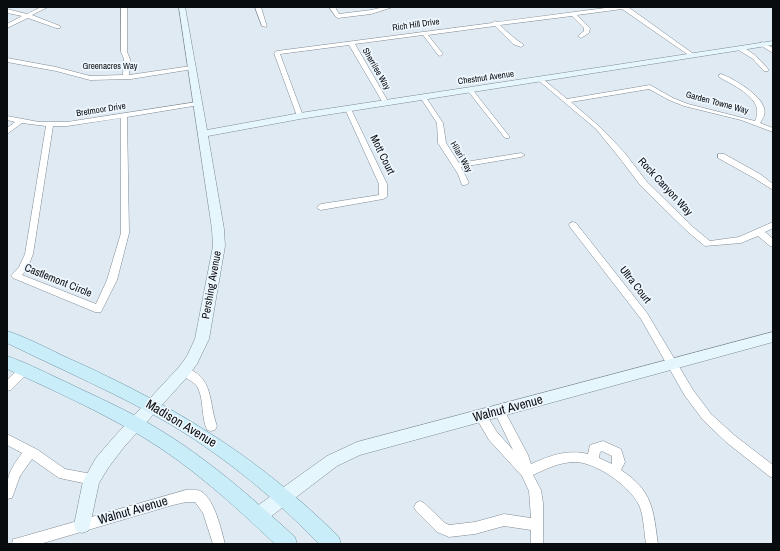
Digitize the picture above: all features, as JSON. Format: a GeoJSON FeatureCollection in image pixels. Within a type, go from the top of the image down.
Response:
{"type":"FeatureCollection","features":[{"type":"Feature","properties":{"kind":"main road","name":"Madison Avenue"},"geometry":{"type":"LineString","coordinates":[[7,337],[153,406],[214,443],[283,497],[332,544]]}},
{"type":"Feature","properties":{"kind":"main road","name":"Madison Avenue"},"geometry":{"type":"LineString","coordinates":[[7,362],[136,424],[181,453],[211,474],[259,515],[288,544]]}},
{"type":"Feature","properties":{"kind":"street"},"geometry":{"type":"LineString","coordinates":[[7,26],[46,7]]}},
{"type":"Feature","properties":{"kind":"street"},"geometry":{"type":"LineString","coordinates":[[124,7],[124,52],[127,59],[126,77]]}},
{"type":"Feature","properties":{"kind":"street","name":"Pershing Avenue"},"geometry":{"type":"LineString","coordinates":[[82,525],[93,478],[112,450],[184,371],[192,360],[202,339],[219,246],[218,229],[182,7]]}},
{"type":"Feature","properties":{"kind":"street"},"geometry":{"type":"LineString","coordinates":[[258,7],[265,26]]}},
{"type":"Feature","properties":{"kind":"street"},"geometry":{"type":"LineString","coordinates":[[332,7],[338,16],[371,12],[390,7]]}},
{"type":"Feature","properties":{"kind":"street"},"geometry":{"type":"LineString","coordinates":[[624,7],[692,55]]}},
{"type":"Feature","properties":{"kind":"street","name":"Rich Hill Drive"},"geometry":{"type":"LineString","coordinates":[[300,116],[277,53],[624,7]]}},
{"type":"Feature","properties":{"kind":"street"},"geometry":{"type":"LineString","coordinates":[[7,11],[44,20],[58,28]]}},
{"type":"Feature","properties":{"kind":"street"},"geometry":{"type":"LineString","coordinates":[[573,14],[587,28],[587,32],[581,36]]}},
{"type":"Feature","properties":{"kind":"street"},"geometry":{"type":"LineString","coordinates":[[495,23],[515,43],[521,45]]}},
{"type":"Feature","properties":{"kind":"street"},"geometry":{"type":"LineString","coordinates":[[424,33],[440,54]]}},
{"type":"Feature","properties":{"kind":"street","name":"Sherrilee Way"},"geometry":{"type":"LineString","coordinates":[[351,43],[386,103]]}},
{"type":"Feature","properties":{"kind":"street","name":"Chestnut Avenue"},"geometry":{"type":"LineString","coordinates":[[202,134],[300,116],[773,43]]}},
{"type":"Feature","properties":{"kind":"street"},"geometry":{"type":"LineString","coordinates":[[762,44],[773,51]]}},
{"type":"Feature","properties":{"kind":"street"},"geometry":{"type":"LineString","coordinates":[[739,48],[755,58],[766,70]]}},
{"type":"Feature","properties":{"kind":"street","name":"Greenacres Way"},"geometry":{"type":"LineString","coordinates":[[7,60],[50,68],[90,78],[126,77],[191,68]]}},
{"type":"Feature","properties":{"kind":"street"},"geometry":{"type":"LineString","coordinates":[[721,76],[744,90],[757,101],[762,111],[760,119],[757,123]]}},
{"type":"Feature","properties":{"kind":"street","name":"Rock Canyon Way"},"geometry":{"type":"LineString","coordinates":[[541,80],[598,128],[621,154],[644,184],[691,230],[708,244],[741,240],[773,225]]}},
{"type":"Feature","properties":{"kind":"street","name":"Garden Towne Way"},"geometry":{"type":"LineString","coordinates":[[565,101],[650,87],[671,99],[686,105],[757,123],[773,130]]}},
{"type":"Feature","properties":{"kind":"street"},"geometry":{"type":"LineString","coordinates":[[470,90],[507,137]]}},
{"type":"Feature","properties":{"kind":"street","name":"Hilari Way"},"geometry":{"type":"LineString","coordinates":[[423,97],[440,123],[442,144],[465,183]]}},
{"type":"Feature","properties":{"kind":"street","name":"Bretmoor Drive"},"geometry":{"type":"LineString","coordinates":[[7,118],[50,125],[72,124],[197,104]]}},
{"type":"Feature","properties":{"kind":"street","name":"Mott Court"},"geometry":{"type":"LineString","coordinates":[[321,207],[383,197],[383,184],[348,109]]}},
{"type":"Feature","properties":{"kind":"street","name":"Castlemont Circle"},"geometry":{"type":"LineString","coordinates":[[50,125],[29,254],[22,269],[16,276],[98,309],[112,280],[125,233],[124,116]]}},
{"type":"Feature","properties":{"kind":"street"},"geometry":{"type":"LineString","coordinates":[[7,132],[21,120]]}},
{"type":"Feature","properties":{"kind":"street"},"geometry":{"type":"LineString","coordinates":[[456,166],[521,155]]}},
{"type":"Feature","properties":{"kind":"street"},"geometry":{"type":"LineString","coordinates":[[721,156],[757,176],[773,188]]}},
{"type":"Feature","properties":{"kind":"street","name":"Ultra Court"},"geometry":{"type":"LineString","coordinates":[[573,225],[644,316],[672,364],[680,382],[706,416],[727,436],[773,472]]}},
{"type":"Feature","properties":{"kind":"street"},"geometry":{"type":"LineString","coordinates":[[759,232],[773,244]]}},
{"type":"Feature","properties":{"kind":"street","name":"Walnut Avenue"},"geometry":{"type":"LineString","coordinates":[[259,515],[332,461],[348,452],[773,337]]}},
{"type":"Feature","properties":{"kind":"street"},"geometry":{"type":"LineString","coordinates":[[7,387],[24,370]]}},
{"type":"Feature","properties":{"kind":"street"},"geometry":{"type":"LineString","coordinates":[[184,371],[201,384],[208,419],[211,426]]}},
{"type":"Feature","properties":{"kind":"street"},"geometry":{"type":"LineString","coordinates":[[500,411],[524,459],[526,472]]}},
{"type":"Feature","properties":{"kind":"street"},"geometry":{"type":"LineString","coordinates":[[481,416],[493,436],[526,472],[535,490],[538,503],[537,544]]}},
{"type":"Feature","properties":{"kind":"street"},"geometry":{"type":"LineString","coordinates":[[7,439],[63,474],[93,478]]}},
{"type":"Feature","properties":{"kind":"street"},"geometry":{"type":"LineString","coordinates":[[593,462],[594,449],[603,446],[617,453],[620,462],[615,471]]}},
{"type":"Feature","properties":{"kind":"street"},"geometry":{"type":"LineString","coordinates":[[8,494],[15,473],[30,452]]}},
{"type":"Feature","properties":{"kind":"street"},"geometry":{"type":"LineString","coordinates":[[526,472],[552,462],[579,457],[615,471],[638,493],[646,506],[652,544]]}},
{"type":"Feature","properties":{"kind":"street","name":"Walnut Avenue"},"geometry":{"type":"LineString","coordinates":[[18,544],[186,496],[198,496],[208,510],[219,544]]}},
{"type":"Feature","properties":{"kind":"street"},"geometry":{"type":"LineString","coordinates":[[420,507],[441,528],[449,531],[469,529],[504,520],[537,525]]}}]}
